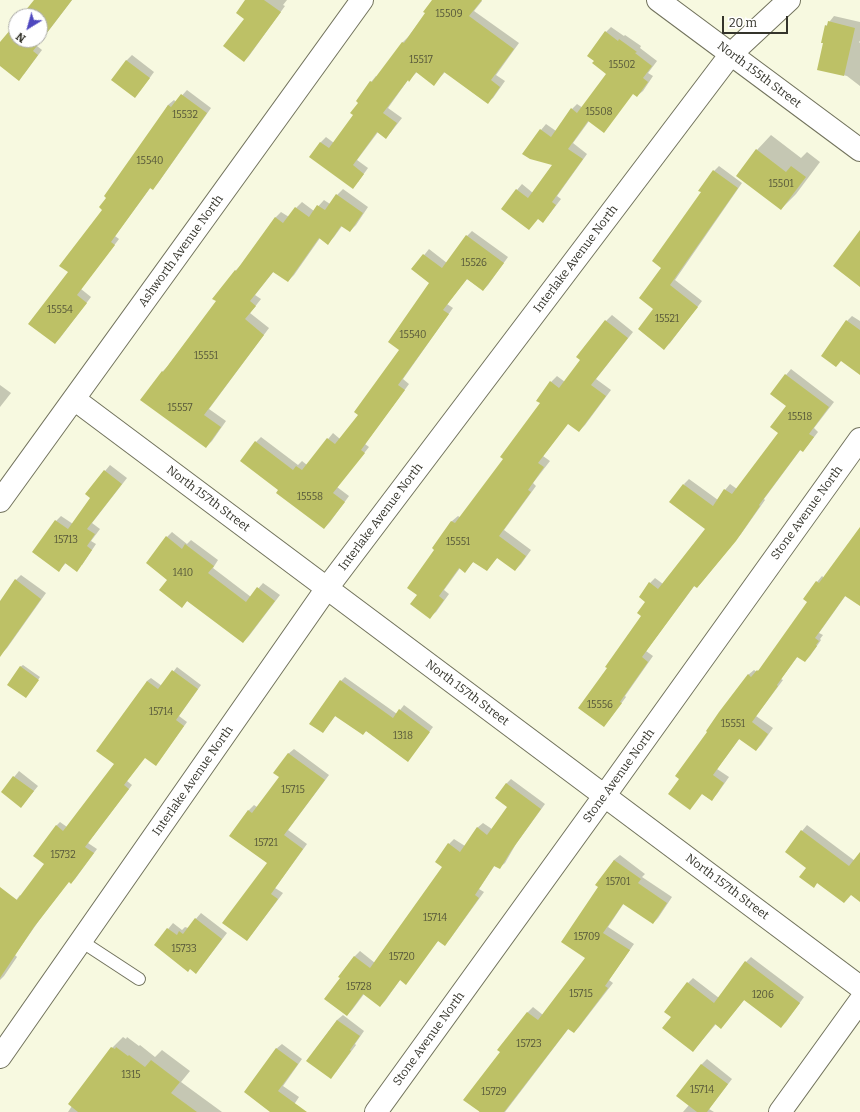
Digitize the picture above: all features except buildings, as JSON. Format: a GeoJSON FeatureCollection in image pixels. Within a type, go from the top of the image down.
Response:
{"type":"FeatureCollection","features":[{"type":"Feature","properties":{"kind":"street","name":"Ashworth Avenue North"},"geometry":{"type":"LineString","coordinates":[[0,501],[362,0]]}},
{"type":"Feature","properties":{"kind":"street","name":"North 155th Street"},"geometry":{"type":"LineString","coordinates":[[658,0],[860,150]]}},
{"type":"Feature","properties":{"kind":"street","name":"Interlake Avenue North"},"geometry":{"type":"LineString","coordinates":[[0,1057],[327,588],[731,54],[789,0]]}},
{"type":"Feature","properties":{"kind":"street","name":"North 157th Street"},"geometry":{"type":"LineString","coordinates":[[74,399],[860,987]]}},
{"type":"Feature","properties":{"kind":"street","name":"Stone Avenue North"},"geometry":{"type":"LineString","coordinates":[[376,1112],[860,439]]}},
{"type":"Feature","properties":{"kind":"street"},"geometry":{"type":"LineString","coordinates":[[780,1112],[860,1001]]}},
{"type":"Feature","properties":{"kind":"lane"},"geometry":{"type":"LineString","coordinates":[[81,941],[139,979]]}}]}
